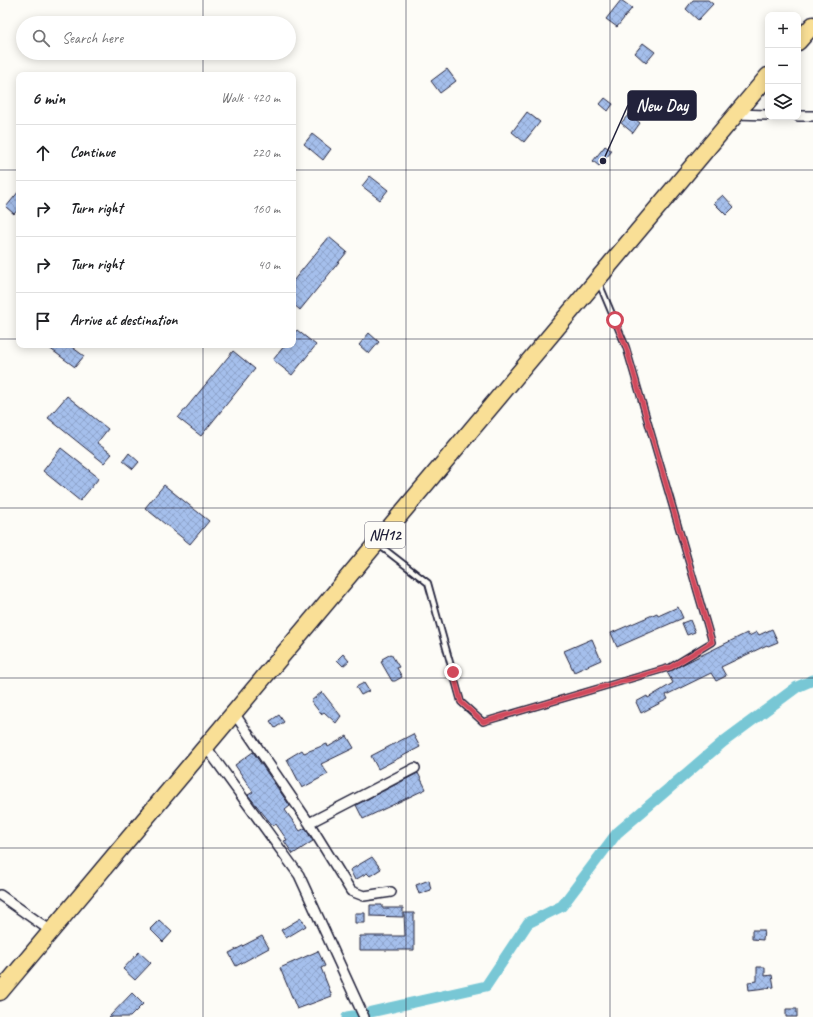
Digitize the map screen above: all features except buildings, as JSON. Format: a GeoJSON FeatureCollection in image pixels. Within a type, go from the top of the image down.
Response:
{"type":"FeatureCollection","features":[{"type":"Feature","properties":{"kind":"highway"},"geometry":{"type":"LineString","coordinates":[[801,39],[813,25]]}},
{"type":"Feature","properties":{"kind":"highway","name":"NH12"},"geometry":{"type":"LineString","coordinates":[[0,992],[765,79]]}},
{"type":"Feature","properties":{"kind":"street"},"geometry":{"type":"LineString","coordinates":[[735,114],[765,115]]}},
{"type":"Feature","properties":{"kind":"street"},"geometry":{"type":"LineString","coordinates":[[801,116],[813,116]]}},
{"type":"Feature","properties":{"kind":"street"},"geometry":{"type":"LineString","coordinates":[[234,713],[309,823],[351,891],[364,896],[391,892]]}},
{"type":"Feature","properties":{"kind":"street"},"geometry":{"type":"LineString","coordinates":[[206,747],[242,800],[300,875],[364,1017]]}},
{"type":"Feature","properties":{"kind":"street"},"geometry":{"type":"LineString","coordinates":[[309,823],[415,768]]}},
{"type":"Feature","properties":{"kind":"street"},"geometry":{"type":"LineString","coordinates":[[0,895],[51,931]]}},
{"type":"Feature","properties":{"kind":"lane"},"geometry":{"type":"LineString","coordinates":[[377,544],[428,583],[461,702],[483,722],[671,667],[712,642],[626,347],[598,280]]}},
{"type":"Feature","properties":{"kind":"waterway"},"geometry":{"type":"LineString","coordinates":[[371,1012],[486,986],[528,923],[562,906],[617,833],[723,742],[797,687],[813,680]]}},
{"type":"Feature","properties":{"kind":"waterway"},"geometry":{"type":"LineString","coordinates":[[347,1017],[353,1016]]}},
{"type":"Feature","properties":{"kind":"place","name":"New Day"},"geometry":{"type":"Point","coordinates":[603,161]}},
{"type":"Feature","properties":{"kind":"route"},"geometry":{"type":"LineString","coordinates":[[453,672],[461,702],[483,722],[671,667],[712,642],[626,347],[615,320]]}}]}
